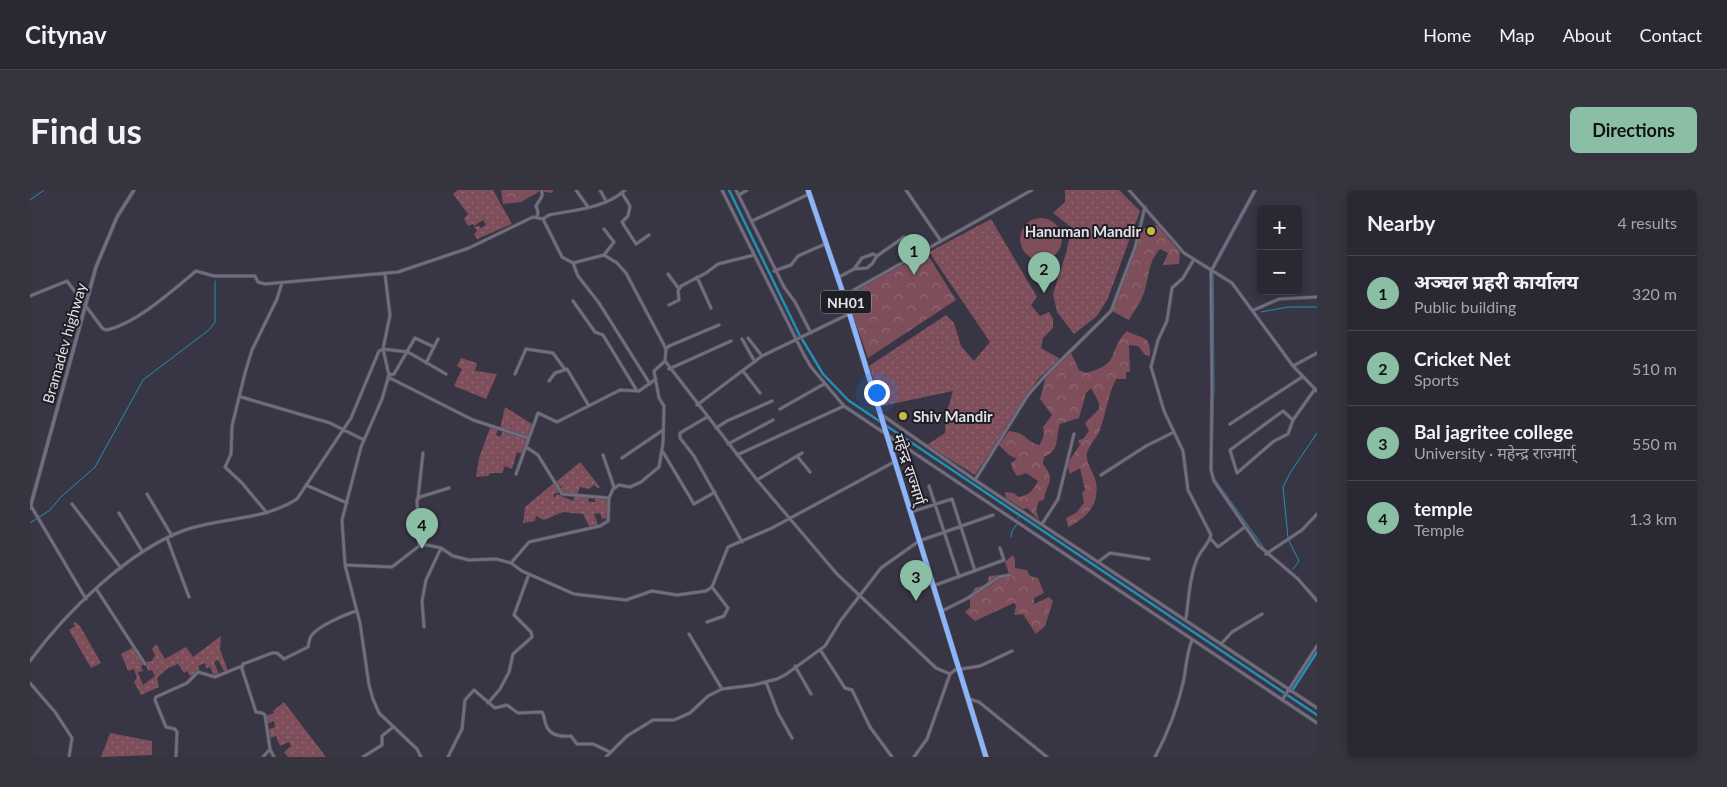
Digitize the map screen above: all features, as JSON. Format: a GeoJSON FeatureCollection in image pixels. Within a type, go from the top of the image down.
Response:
{"type":"FeatureCollection","features":[{"type":"Feature","properties":{"kind":"highway","name":"महेन्द्र राज्मार्ग्"},"geometry":{"type":"LineString","coordinates":[[808,192],[850,314],[986,757]]}},
{"type":"Feature","properties":{"kind":"street","name":"Bramadev highway"},"geometry":{"type":"LineString","coordinates":[[30,506],[87,306],[96,267],[117,217],[134,190]]}},
{"type":"Feature","properties":{"kind":"street"},"geometry":{"type":"LineString","coordinates":[[537,218],[536,206],[542,196],[542,190]]}},
{"type":"Feature","properties":{"kind":"street"},"geometry":{"type":"LineString","coordinates":[[576,190],[588,207]]}},
{"type":"Feature","properties":{"kind":"street"},"geometry":{"type":"LineString","coordinates":[[600,190],[606,201]]}},
{"type":"Feature","properties":{"kind":"street"},"geometry":{"type":"LineString","coordinates":[[722,190],[811,367],[844,406],[1317,723]]}},
{"type":"Feature","properties":{"kind":"street"},"geometry":{"type":"LineString","coordinates":[[736,190],[775,270],[811,333]]}},
{"type":"Feature","properties":{"kind":"street"},"geometry":{"type":"LineString","coordinates":[[739,195],[747,190]]}},
{"type":"Feature","properties":{"kind":"street"},"geometry":{"type":"LineString","coordinates":[[906,190],[941,241]]}},
{"type":"Feature","properties":{"kind":"street"},"geometry":{"type":"LineString","coordinates":[[844,296],[1032,190]]}},
{"type":"Feature","properties":{"kind":"street"},"geometry":{"type":"LineString","coordinates":[[1130,190],[1146,207],[1175,245],[1193,261],[1232,283],[1254,310],[1293,366],[1316,390],[1293,420],[1288,434],[1274,441],[1237,473],[1230,450],[1284,411],[1293,420]]}},
{"type":"Feature","properties":{"kind":"street"},"geometry":{"type":"LineString","coordinates":[[1255,190],[1211,271],[1211,470],[1214,480],[1246,527],[1268,553],[1298,579],[1317,601]]}},
{"type":"Feature","properties":{"kind":"street"},"geometry":{"type":"LineString","coordinates":[[30,296],[67,281],[107,330],[132,318],[165,297],[196,271],[214,276],[255,276],[258,282],[265,284],[378,272],[385,274],[398,272],[469,248],[532,217],[543,219],[549,215],[588,207],[617,198],[624,191],[630,206],[628,216],[622,222],[636,244],[649,235]]}},
{"type":"Feature","properties":{"kind":"street"},"geometry":{"type":"LineString","coordinates":[[752,221],[808,192]]}},
{"type":"Feature","properties":{"kind":"street"},"geometry":{"type":"LineString","coordinates":[[975,480],[1028,395],[1044,376],[1111,311],[1135,248],[1146,207]]}},
{"type":"Feature","properties":{"kind":"street"},"geometry":{"type":"LineString","coordinates":[[543,219],[562,257],[572,263],[578,276],[599,303],[650,384]]}},
{"type":"Feature","properties":{"kind":"street"},"geometry":{"type":"LineString","coordinates":[[572,263],[604,255],[614,242],[604,229]]}},
{"type":"Feature","properties":{"kind":"street"},"geometry":{"type":"LineString","coordinates":[[838,277],[854,269],[866,268],[872,264],[877,256],[904,237]]}},
{"type":"Feature","properties":{"kind":"street"},"geometry":{"type":"LineString","coordinates":[[775,270],[791,265],[798,256],[826,243]]}},
{"type":"Feature","properties":{"kind":"street"},"geometry":{"type":"LineString","coordinates":[[604,255],[618,263],[626,273],[666,350],[665,361],[669,369],[789,520],[859,597],[936,668],[950,674]]}},
{"type":"Feature","properties":{"kind":"street"},"geometry":{"type":"LineString","coordinates":[[679,289],[718,264],[754,255]]}},
{"type":"Feature","properties":{"kind":"street"},"geometry":{"type":"LineString","coordinates":[[854,269],[862,258],[868,255],[877,256]]}},
{"type":"Feature","properties":{"kind":"street"},"geometry":{"type":"LineString","coordinates":[[1193,261],[1182,278],[1172,288],[1167,321],[1158,340],[1151,367],[1164,411],[1183,451],[1188,490],[1202,516],[1210,538],[1218,547],[1246,527]]}},
{"type":"Feature","properties":{"kind":"street"},"geometry":{"type":"LineString","coordinates":[[385,274],[390,315],[383,349],[389,376],[382,399],[364,440],[342,520],[345,565],[362,633],[369,685],[379,713],[392,728],[416,749],[421,757]]}},
{"type":"Feature","properties":{"kind":"street"},"geometry":{"type":"LineString","coordinates":[[668,274],[679,289],[679,300],[669,304]]}},
{"type":"Feature","properties":{"kind":"street"},"geometry":{"type":"LineString","coordinates":[[697,277],[711,308]]}},
{"type":"Feature","properties":{"kind":"street"},"geometry":{"type":"LineString","coordinates":[[267,513],[225,467],[231,454],[232,426],[244,373],[252,350],[278,299],[282,283]]}},
{"type":"Feature","properties":{"kind":"street"},"geometry":{"type":"LineString","coordinates":[[1254,310],[1279,299],[1317,297]]}},
{"type":"Feature","properties":{"kind":"street"},"geometry":{"type":"LineString","coordinates":[[573,301],[594,332],[603,335],[637,392]]}},
{"type":"Feature","properties":{"kind":"street"},"geometry":{"type":"LineString","coordinates":[[697,404],[762,356],[850,314]]}},
{"type":"Feature","properties":{"kind":"street"},"geometry":{"type":"LineString","coordinates":[[666,350],[678,342],[719,325]]}},
{"type":"Feature","properties":{"kind":"street"},"geometry":{"type":"LineString","coordinates":[[389,376],[394,374],[415,338],[434,347]]}},
{"type":"Feature","properties":{"kind":"street"},"geometry":{"type":"LineString","coordinates":[[748,338],[762,356]]}},
{"type":"Feature","properties":{"kind":"street"},"geometry":{"type":"LineString","coordinates":[[426,363],[438,339]]}},
{"type":"Feature","properties":{"kind":"street"},"geometry":{"type":"LineString","coordinates":[[742,339],[755,362]]}},
{"type":"Feature","properties":{"kind":"street"},"geometry":{"type":"LineString","coordinates":[[669,369],[731,341]]}},
{"type":"Feature","properties":{"kind":"street"},"geometry":{"type":"LineString","coordinates":[[30,661],[71,613],[121,568],[142,552],[186,530],[267,513],[285,507],[297,499],[344,429],[364,390],[379,351],[383,349],[408,352],[446,374]]}},
{"type":"Feature","properties":{"kind":"street"},"geometry":{"type":"LineString","coordinates":[[516,374],[526,349],[553,353],[571,374],[589,406]]}},
{"type":"Feature","properties":{"kind":"street"},"geometry":{"type":"LineString","coordinates":[[1293,366],[1317,353]]}},
{"type":"Feature","properties":{"kind":"street"},"geometry":{"type":"LineString","coordinates":[[614,487],[630,487],[651,476],[659,467],[662,451],[664,406],[659,398],[654,370],[665,361]]}},
{"type":"Feature","properties":{"kind":"street"},"geometry":{"type":"LineString","coordinates":[[549,381],[555,373],[564,368]]}},
{"type":"Feature","properties":{"kind":"street"},"geometry":{"type":"LineString","coordinates":[[743,371],[760,393]]}},
{"type":"Feature","properties":{"kind":"street"},"geometry":{"type":"LineString","coordinates":[[389,376],[473,420],[528,438]]}},
{"type":"Feature","properties":{"kind":"street"},"geometry":{"type":"LineString","coordinates":[[1230,424],[1302,377]]}},
{"type":"Feature","properties":{"kind":"street"},"geometry":{"type":"LineString","coordinates":[[516,474],[538,413],[557,422],[620,390],[637,392],[656,379]]}},
{"type":"Feature","properties":{"kind":"street"},"geometry":{"type":"LineString","coordinates":[[780,409],[824,384]]}},
{"type":"Feature","properties":{"kind":"street"},"geometry":{"type":"LineString","coordinates":[[240,397],[320,420],[344,429],[364,440]]}},
{"type":"Feature","properties":{"kind":"street"},"geometry":{"type":"LineString","coordinates":[[716,428],[727,420],[772,401]]}},
{"type":"Feature","properties":{"kind":"street"},"geometry":{"type":"LineString","coordinates":[[737,455],[844,406]]}},
{"type":"Feature","properties":{"kind":"street"},"geometry":{"type":"LineString","coordinates":[[880,414],[975,480],[1317,708]]}},
{"type":"Feature","properties":{"kind":"street"},"geometry":{"type":"LineString","coordinates":[[707,417],[680,433],[680,438],[694,456],[742,542]]}},
{"type":"Feature","properties":{"kind":"street"},"geometry":{"type":"LineString","coordinates":[[728,444],[773,420]]}},
{"type":"Feature","properties":{"kind":"street"},"geometry":{"type":"LineString","coordinates":[[622,458],[663,430]]}},
{"type":"Feature","properties":{"kind":"street"},"geometry":{"type":"LineString","coordinates":[[1101,475],[1146,446],[1174,432]]}},
{"type":"Feature","properties":{"kind":"street"},"geometry":{"type":"LineString","coordinates":[[1042,524],[1058,499],[1074,434]]}},
{"type":"Feature","properties":{"kind":"street"},"geometry":{"type":"LineString","coordinates":[[525,447],[538,455],[562,494],[609,498]]}},
{"type":"Feature","properties":{"kind":"street"},"geometry":{"type":"LineString","coordinates":[[662,451],[694,504],[715,492]]}},
{"type":"Feature","properties":{"kind":"street"},"geometry":{"type":"LineString","coordinates":[[419,546],[418,499],[423,453]]}},
{"type":"Feature","properties":{"kind":"street"},"geometry":{"type":"LineString","coordinates":[[757,480],[802,453]]}},
{"type":"Feature","properties":{"kind":"street"},"geometry":{"type":"LineString","coordinates":[[511,564],[529,542],[600,526],[608,522],[609,498],[614,487],[603,455]]}},
{"type":"Feature","properties":{"kind":"street"},"geometry":{"type":"LineString","coordinates":[[797,456],[810,472]]}},
{"type":"Feature","properties":{"kind":"street"},"geometry":{"type":"LineString","coordinates":[[345,565],[392,567],[419,546],[441,548],[453,556],[469,560],[496,559],[511,564],[574,594],[626,600],[652,591],[686,594],[706,591],[712,587],[728,547],[789,520],[814,504],[896,462]]}},
{"type":"Feature","properties":{"kind":"street"},"geometry":{"type":"LineString","coordinates":[[306,485],[347,504]]}},
{"type":"Feature","properties":{"kind":"street"},"geometry":{"type":"LineString","coordinates":[[929,486],[959,577]]}},
{"type":"Feature","properties":{"kind":"street"},"geometry":{"type":"LineString","coordinates":[[418,499],[449,488]]}},
{"type":"Feature","properties":{"kind":"street"},"geometry":{"type":"LineString","coordinates":[[147,494],[172,536]]}},
{"type":"Feature","properties":{"kind":"street"},"geometry":{"type":"LineString","coordinates":[[912,512],[952,499],[974,571]]}},
{"type":"Feature","properties":{"kind":"street"},"geometry":{"type":"LineString","coordinates":[[72,504],[121,568]]}},
{"type":"Feature","properties":{"kind":"street"},"geometry":{"type":"LineString","coordinates":[[30,506],[86,599]]}},
{"type":"Feature","properties":{"kind":"street"},"geometry":{"type":"LineString","coordinates":[[119,514],[142,552]]}},
{"type":"Feature","properties":{"kind":"street"},"geometry":{"type":"LineString","coordinates":[[1268,553],[1302,530],[1317,514]]}},
{"type":"Feature","properties":{"kind":"street"},"geometry":{"type":"LineString","coordinates":[[606,757],[627,736],[646,723],[654,720],[674,720],[683,716],[696,708],[708,696],[722,689],[777,679],[821,650],[881,568],[919,541],[993,515]]}},
{"type":"Feature","properties":{"kind":"street"},"geometry":{"type":"LineString","coordinates":[[167,538],[189,597]]}},
{"type":"Feature","properties":{"kind":"street"},"geometry":{"type":"LineString","coordinates":[[1186,619],[1191,578],[1197,558],[1210,538]]}},
{"type":"Feature","properties":{"kind":"street"},"geometry":{"type":"LineString","coordinates":[[424,627],[422,601],[426,580],[441,548]]}},
{"type":"Feature","properties":{"kind":"street"},"geometry":{"type":"LineString","coordinates":[[933,586],[1004,560],[1000,548]]}},
{"type":"Feature","properties":{"kind":"street"},"geometry":{"type":"LineString","coordinates":[[1098,562],[1110,553],[1149,559]]}},
{"type":"Feature","properties":{"kind":"street"},"geometry":{"type":"LineString","coordinates":[[488,703],[500,689],[509,672],[513,654],[532,637],[531,632],[514,615],[529,574]]}},
{"type":"Feature","properties":{"kind":"street"},"geometry":{"type":"LineString","coordinates":[[941,611],[968,598],[999,577],[1010,575]]}},
{"type":"Feature","properties":{"kind":"street"},"geometry":{"type":"LineString","coordinates":[[707,622],[724,616],[728,608],[712,587]]}},
{"type":"Feature","properties":{"kind":"street"},"geometry":{"type":"LineString","coordinates":[[97,590],[145,664]]}},
{"type":"Feature","properties":{"kind":"street"},"geometry":{"type":"LineString","coordinates":[[176,757],[177,732],[175,729],[166,727],[155,700],[156,697],[187,683],[198,672],[216,677],[262,655],[277,653],[284,659],[306,649],[313,634],[337,619],[356,611]]}},
{"type":"Feature","properties":{"kind":"street"},"geometry":{"type":"LineString","coordinates":[[1221,644],[1232,632],[1262,614]]}},
{"type":"Feature","properties":{"kind":"street"},"geometry":{"type":"LineString","coordinates":[[689,634],[722,689]]}},
{"type":"Feature","properties":{"kind":"street"},"geometry":{"type":"LineString","coordinates":[[1155,757],[1176,709],[1184,678],[1186,655],[1192,640]]}},
{"type":"Feature","properties":{"kind":"street"},"geometry":{"type":"LineString","coordinates":[[1282,698],[1317,646]]}},
{"type":"Feature","properties":{"kind":"street"},"geometry":{"type":"LineString","coordinates":[[821,650],[845,688],[852,690],[870,727],[892,757]]}},
{"type":"Feature","properties":{"kind":"street"},"geometry":{"type":"LineString","coordinates":[[914,757],[927,739],[950,674],[958,670],[980,666],[1012,651]]}},
{"type":"Feature","properties":{"kind":"street"},"geometry":{"type":"LineString","coordinates":[[242,666],[256,712],[265,715],[270,749],[274,757]]}},
{"type":"Feature","properties":{"kind":"street"},"geometry":{"type":"LineString","coordinates":[[795,666],[811,694]]}},
{"type":"Feature","properties":{"kind":"street"},"geometry":{"type":"LineString","coordinates":[[766,682],[778,713],[792,738]]}},
{"type":"Feature","properties":{"kind":"street"},"geometry":{"type":"LineString","coordinates":[[30,683],[55,712],[72,738],[69,757]]}},
{"type":"Feature","properties":{"kind":"street"},"geometry":{"type":"LineString","coordinates":[[448,757],[462,729],[463,706],[468,695],[474,690],[495,708],[507,705],[518,713],[542,712],[551,733],[562,737],[571,736],[577,744],[593,744],[610,752]]}},
{"type":"Feature","properties":{"kind":"street"},"geometry":{"type":"LineString","coordinates":[[967,698],[979,702],[1047,757]]}},
{"type":"Feature","properties":{"kind":"street"},"geometry":{"type":"LineString","coordinates":[[363,757],[382,745],[382,736],[392,728]]}},
{"type":"Feature","properties":{"kind":"street"},"geometry":{"type":"LineString","coordinates":[[263,757],[270,749]]}},
{"type":"Feature","properties":{"kind":"green space"},"geometry":{"type":"Polygon","coordinates":[[[458,190],[493,190],[512,224],[477,239],[474,234],[477,231],[474,227],[479,226],[481,228],[486,225],[483,220],[474,226],[473,224],[468,226],[464,219],[468,214],[453,194],[458,190]]]}},
{"type":"Feature","properties":{"kind":"green space"},"geometry":{"type":"Polygon","coordinates":[[[501,190],[554,190],[551,193],[540,191],[521,202],[503,204],[501,190]]]}},
{"type":"Feature","properties":{"kind":"green space"},"geometry":{"type":"Polygon","coordinates":[[[1065,190],[1119,190],[1140,211],[1108,298],[1097,316],[1074,334],[1057,312],[1053,294],[1067,250],[1071,227],[1053,213],[1065,202],[1065,190]]]}},
{"type":"Feature","properties":{"kind":"green space"},"geometry":{"type":"Polygon","coordinates":[[[1045,218],[1053,221],[1059,227],[1062,239],[1059,251],[1053,257],[1037,260],[1029,257],[1023,251],[1020,235],[1023,227],[1029,221],[1045,218]]]}},
{"type":"Feature","properties":{"kind":"green space"},"geometry":{"type":"Polygon","coordinates":[[[991,219],[1037,297],[1031,305],[1040,316],[1049,312],[1053,319],[1053,328],[1043,338],[1041,348],[1060,359],[1038,379],[975,475],[927,445],[945,433],[946,415],[953,391],[882,406],[869,366],[946,315],[954,323],[961,346],[974,361],[990,342],[929,252],[991,219]]]}},
{"type":"Feature","properties":{"kind":"green space"},"geometry":{"type":"Polygon","coordinates":[[[1157,225],[1180,252],[1179,264],[1163,265],[1168,253],[1160,249],[1152,261],[1141,300],[1129,320],[1112,311],[1140,230],[1157,225]]]}},
{"type":"Feature","properties":{"kind":"green space"},"geometry":{"type":"Polygon","coordinates":[[[926,252],[956,300],[868,358],[846,296],[926,252]]]}},
{"type":"Feature","properties":{"kind":"green space"},"geometry":{"type":"Polygon","coordinates":[[[1127,331],[1147,341],[1150,356],[1145,355],[1138,346],[1129,345],[1130,372],[1126,372],[1126,379],[1116,379],[1100,430],[1088,450],[1087,460],[1096,482],[1097,490],[1094,504],[1081,520],[1068,527],[1066,518],[1076,513],[1084,503],[1082,493],[1085,490],[1080,468],[1070,474],[1067,464],[1080,445],[1078,440],[1083,439],[1089,431],[1085,423],[1099,409],[1099,403],[1091,388],[1086,393],[1079,418],[1060,424],[1055,447],[1053,451],[1044,457],[1043,464],[1049,475],[1050,482],[1044,500],[1039,501],[1036,510],[1039,520],[1027,508],[1023,509],[1006,498],[1005,492],[1013,493],[1019,497],[1026,495],[1038,481],[1026,473],[1017,476],[1011,463],[1017,459],[1009,455],[999,445],[1009,431],[1020,434],[1035,444],[1040,445],[1044,434],[1043,427],[1052,415],[1040,399],[1046,376],[1071,353],[1079,370],[1086,373],[1098,369],[1110,361],[1117,345],[1127,331]]]}},
{"type":"Feature","properties":{"kind":"green space"},"geometry":{"type":"Polygon","coordinates":[[[461,358],[477,363],[475,371],[497,374],[486,399],[454,386],[462,369],[457,366],[461,358]]]}},
{"type":"Feature","properties":{"kind":"green space"},"geometry":{"type":"Polygon","coordinates":[[[505,407],[532,424],[528,438],[500,429],[505,407]]]}},
{"type":"Feature","properties":{"kind":"green space"},"geometry":{"type":"Polygon","coordinates":[[[490,428],[498,429],[496,435],[500,437],[503,431],[528,439],[523,454],[517,452],[512,469],[505,466],[502,473],[491,473],[488,476],[476,477],[479,458],[490,428]]]}},
{"type":"Feature","properties":{"kind":"green space"},"geometry":{"type":"Polygon","coordinates":[[[580,462],[600,487],[598,488],[594,485],[589,489],[580,487],[577,495],[562,493],[559,489],[563,486],[558,487],[556,482],[580,462]]]}},
{"type":"Feature","properties":{"kind":"green space"},"geometry":{"type":"Polygon","coordinates":[[[554,483],[560,492],[554,494],[554,498],[557,494],[573,501],[574,497],[588,497],[589,502],[595,502],[595,498],[609,500],[608,518],[602,519],[600,513],[594,514],[598,525],[589,526],[583,514],[563,512],[544,520],[536,516],[535,521],[523,523],[525,507],[554,483]]]}},
{"type":"Feature","properties":{"kind":"green space"},"geometry":{"type":"Polygon","coordinates":[[[1013,555],[1015,568],[1027,570],[1030,576],[1038,578],[1044,593],[1034,598],[1034,604],[1049,597],[1053,601],[1045,626],[1036,634],[1023,614],[1014,615],[1016,606],[1014,603],[975,621],[965,612],[970,607],[970,596],[975,588],[987,584],[989,576],[1009,574],[1005,562],[1013,555]]]}},
{"type":"Feature","properties":{"kind":"green space"},"geometry":{"type":"Polygon","coordinates":[[[75,622],[80,626],[101,663],[91,668],[69,630],[75,626],[73,623],[75,622]]]}},
{"type":"Feature","properties":{"kind":"green space"},"geometry":{"type":"Polygon","coordinates":[[[221,636],[220,649],[228,671],[225,673],[218,660],[214,662],[219,674],[214,675],[210,667],[206,668],[205,663],[198,666],[200,671],[190,676],[187,671],[184,673],[178,664],[168,668],[157,678],[159,687],[141,695],[134,682],[137,678],[134,669],[128,671],[121,654],[134,647],[143,664],[141,667],[143,671],[138,672],[143,685],[155,676],[152,670],[148,671],[145,662],[152,661],[155,655],[152,649],[156,644],[165,659],[186,647],[193,657],[221,636]]]}},
{"type":"Feature","properties":{"kind":"green space"},"geometry":{"type":"Polygon","coordinates":[[[284,702],[326,757],[288,757],[284,752],[291,746],[289,742],[280,746],[276,736],[270,738],[267,730],[275,727],[274,721],[267,724],[266,716],[274,713],[273,711],[284,702]]]}},
{"type":"Feature","properties":{"kind":"green space"},"geometry":{"type":"Polygon","coordinates":[[[110,733],[152,741],[152,755],[101,757],[110,733]]]}},
{"type":"Feature","properties":{"kind":"waterway"},"geometry":{"type":"LineString","coordinates":[[30,200],[44,190]]}},
{"type":"Feature","properties":{"kind":"waterway"},"geometry":{"type":"LineString","coordinates":[[729,190],[799,334],[823,374],[848,400],[1317,715]]}},
{"type":"Feature","properties":{"kind":"waterway"},"geometry":{"type":"LineString","coordinates":[[1214,269],[1257,190]]}},
{"type":"Feature","properties":{"kind":"waterway"},"geometry":{"type":"LineString","coordinates":[[1212,452],[1214,386],[1213,274]]}},
{"type":"Feature","properties":{"kind":"waterway"},"geometry":{"type":"LineString","coordinates":[[30,523],[50,510],[61,497],[95,467],[143,380],[210,329],[215,322],[215,281]]}},
{"type":"Feature","properties":{"kind":"waterway"},"geometry":{"type":"LineString","coordinates":[[1261,312],[1288,307],[1317,307]]}},
{"type":"Feature","properties":{"kind":"waterway"},"geometry":{"type":"LineString","coordinates":[[1288,538],[1283,487],[1290,473],[1317,433]]}},
{"type":"Feature","properties":{"kind":"waterway"},"geometry":{"type":"LineString","coordinates":[[1214,478],[1264,548]]}},
{"type":"Feature","properties":{"kind":"waterway"},"geometry":{"type":"LineString","coordinates":[[1011,537],[1012,531],[1017,524]]}},
{"type":"Feature","properties":{"kind":"waterway"},"geometry":{"type":"LineString","coordinates":[[1289,541],[1299,561],[1293,569]]}},
{"type":"Feature","properties":{"kind":"waterway"},"geometry":{"type":"LineString","coordinates":[[1292,572],[1317,598]]}},
{"type":"Feature","properties":{"kind":"waterway"},"geometry":{"type":"LineString","coordinates":[[1292,691],[1317,652]]}},
{"type":"Feature","properties":{"kind":"place","name":"Hanuman Mandir"},"geometry":{"type":"Point","coordinates":[1151,231]}},
{"type":"Feature","properties":{"kind":"place","name":"अञ्चल प्रहरी कार्यालय"},"geometry":{"type":"Point","coordinates":[914,275]}},
{"type":"Feature","properties":{"kind":"place","name":"Cricket Net"},"geometry":{"type":"Point","coordinates":[1044,293]}},
{"type":"Feature","properties":{"kind":"place","name":"Shiv Mandir"},"geometry":{"type":"Point","coordinates":[903,416]}},
{"type":"Feature","properties":{"kind":"place","name":"temple"},"geometry":{"type":"Point","coordinates":[422,549]}},
{"type":"Feature","properties":{"kind":"place","name":"Bal jagritee college"},"geometry":{"type":"Point","coordinates":[916,601]}}]}
